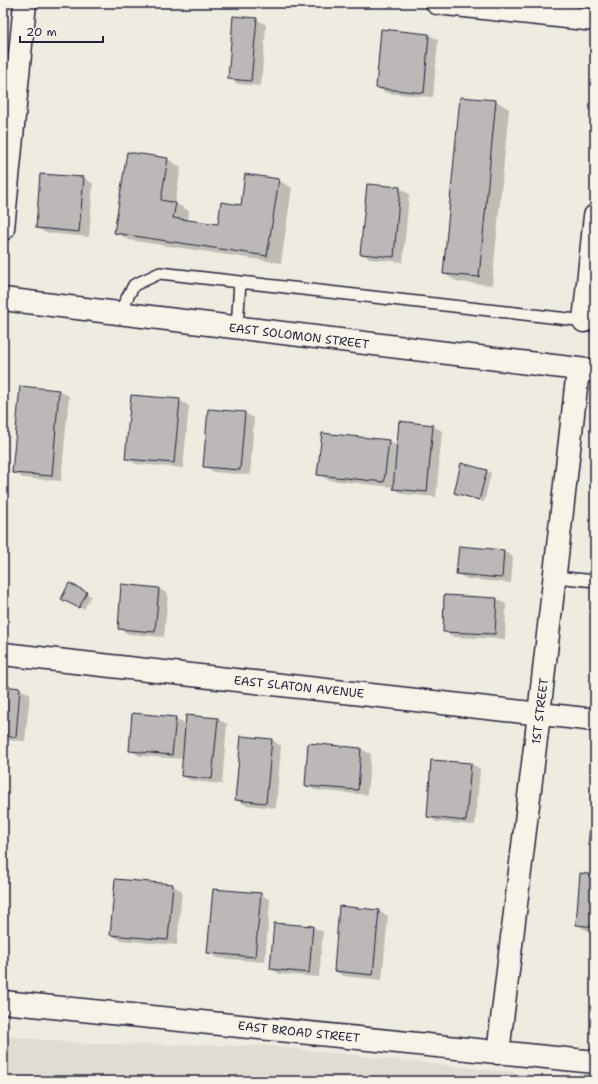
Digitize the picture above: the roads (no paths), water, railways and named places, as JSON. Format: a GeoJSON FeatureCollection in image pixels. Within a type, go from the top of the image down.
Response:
{"type":"FeatureCollection","features":[{"type":"Feature","properties":{"kind":"street"},"geometry":{"type":"LineString","coordinates":[[3,229],[25,3]]}},
{"type":"Feature","properties":{"kind":"street"},"geometry":{"type":"LineString","coordinates":[[437,3],[595,20]]}},
{"type":"Feature","properties":{"kind":"street"},"geometry":{"type":"LineString","coordinates":[[589,322],[595,216]]}},
{"type":"Feature","properties":{"kind":"street","name":"EAST SOLOMON STREET"},"geometry":{"type":"LineString","coordinates":[[3,299],[587,370]]}},
{"type":"Feature","properties":{"kind":"street","name":"1ST STREET"},"geometry":{"type":"LineString","coordinates":[[498,1053],[555,577],[587,370]]}},
{"type":"Feature","properties":{"kind":"street","name":"EAST SLATON AVENUE"},"geometry":{"type":"LineString","coordinates":[[3,654],[595,720]]}},
{"type":"Feature","properties":{"kind":"street","name":"EAST BROAD STREET"},"geometry":{"type":"LineString","coordinates":[[3,1002],[595,1062]]}},
{"type":"Feature","properties":{"kind":"lane"},"geometry":{"type":"LineString","coordinates":[[119,313],[134,285],[160,273],[589,322]]}},
{"type":"Feature","properties":{"kind":"lane"},"geometry":{"type":"LineString","coordinates":[[237,328],[240,282]]}},
{"type":"Feature","properties":{"kind":"lane"},"geometry":{"type":"LineString","coordinates":[[555,577],[595,581]]}}]}
